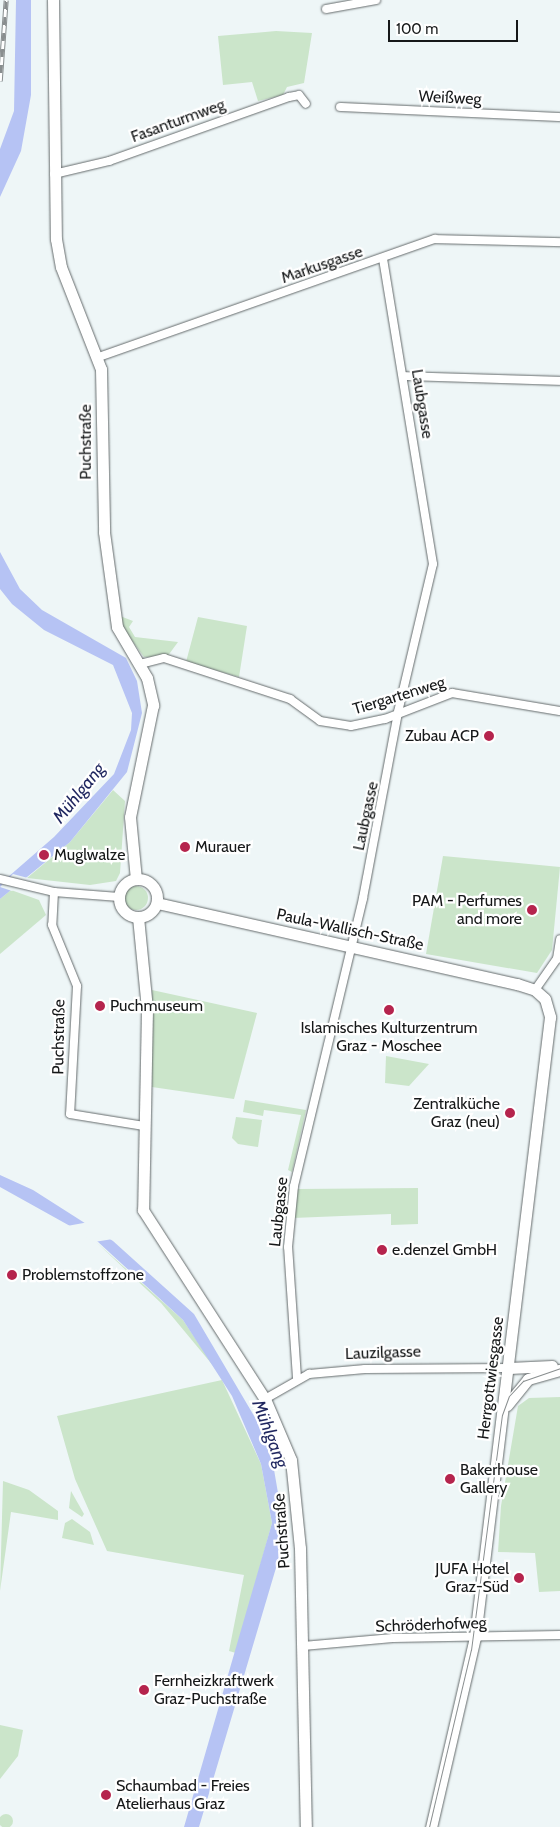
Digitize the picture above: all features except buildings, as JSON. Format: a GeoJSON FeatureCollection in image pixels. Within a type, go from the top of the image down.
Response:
{"type":"FeatureCollection","features":[{"type":"Feature","properties":{"kind":"main road","name":"Puchstraße"},"geometry":{"type":"LineString","coordinates":[[53,0],[54,174],[61,267],[99,357],[103,506],[110,586],[121,638],[140,664],[147,678],[153,719],[130,818],[136,879]]}},
{"type":"Feature","properties":{"kind":"main road"},"geometry":{"type":"LineString","coordinates":[[136,879],[150,884],[157,903],[148,915],[138,918],[122,909],[119,897],[125,884],[136,879]]}},
{"type":"Feature","properties":{"kind":"main road","name":"Paula-Wallisch-Straße"},"geometry":{"type":"LineString","coordinates":[[157,903],[535,990]]}},
{"type":"Feature","properties":{"kind":"main road","name":"Puchstraße"},"geometry":{"type":"LineString","coordinates":[[138,918],[147,1009],[140,1192],[148,1223],[265,1399],[284,1440],[295,1485],[303,1646],[306,1827]]}},
{"type":"Feature","properties":{"kind":"main road","name":"Herrgottwiesgasse"},"geometry":{"type":"LineString","coordinates":[[431,1827],[475,1637],[505,1412],[550,1017],[545,999],[535,990]]}},
{"type":"Feature","properties":{"kind":"main road","name":"Lauzilgasse"},"geometry":{"type":"LineString","coordinates":[[509,1368],[560,1366]]}},
{"type":"Feature","properties":{"kind":"main road"},"geometry":{"type":"LineString","coordinates":[[509,1368],[514,1382],[520,1385]]}},
{"type":"Feature","properties":{"kind":"main road"},"geometry":{"type":"LineString","coordinates":[[505,1412],[520,1385],[535,1376],[560,1370]]}},
{"type":"Feature","properties":{"kind":"street"},"geometry":{"type":"LineString","coordinates":[[326,9],[376,0]]}},
{"type":"Feature","properties":{"kind":"street","name":"Fasanturmweg"},"geometry":{"type":"LineString","coordinates":[[54,174],[109,161],[288,97],[299,95],[306,104]]}},
{"type":"Feature","properties":{"kind":"street","name":"Weißweg"},"geometry":{"type":"LineString","coordinates":[[340,107],[560,117]]}},
{"type":"Feature","properties":{"kind":"street","name":"Markusgasse"},"geometry":{"type":"LineString","coordinates":[[99,357],[435,239],[560,242]]}},
{"type":"Feature","properties":{"kind":"street","name":"Laubgasse"},"geometry":{"type":"LineString","coordinates":[[297,1378],[288,1246],[294,1186],[351,947],[398,712],[433,564],[383,258]]}},
{"type":"Feature","properties":{"kind":"street"},"geometry":{"type":"LineString","coordinates":[[403,376],[560,381]]}},
{"type":"Feature","properties":{"kind":"street","name":"Tiergartenweg"},"geometry":{"type":"LineString","coordinates":[[140,664],[164,658],[290,699],[320,720],[351,726],[455,693],[560,711]]}},
{"type":"Feature","properties":{"kind":"street"},"geometry":{"type":"LineString","coordinates":[[2,880],[54,892],[119,897]]}},
{"type":"Feature","properties":{"kind":"street","name":"Puchstraße"},"geometry":{"type":"LineString","coordinates":[[54,892],[52,925],[77,986],[70,1114],[144,1126]]}},
{"type":"Feature","properties":{"kind":"street"},"geometry":{"type":"LineString","coordinates":[[535,990],[556,959],[560,940]]}},
{"type":"Feature","properties":{"kind":"street","name":"Lauzilgasse"},"geometry":{"type":"LineString","coordinates":[[265,1399],[297,1378],[365,1369],[509,1368]]}},
{"type":"Feature","properties":{"kind":"street","name":"Schröderhofweg"},"geometry":{"type":"LineString","coordinates":[[303,1646],[475,1637],[560,1635]]}},
{"type":"Feature","properties":{"kind":"green space"},"geometry":{"type":"Polygon","coordinates":[[[276,31],[312,33],[304,83],[287,87],[283,95],[258,101],[252,82],[223,85],[218,36],[276,31]]]}},
{"type":"Feature","properties":{"kind":"green space"},"geometry":{"type":"Polygon","coordinates":[[[120,616],[133,621],[129,627],[135,637],[178,642],[167,657],[144,657],[122,627],[120,616]]]}},
{"type":"Feature","properties":{"kind":"green space"},"geometry":{"type":"Polygon","coordinates":[[[198,617],[247,626],[239,677],[186,662],[198,617]]]}},
{"type":"Feature","properties":{"kind":"green space"},"geometry":{"type":"Polygon","coordinates":[[[113,790],[125,801],[120,873],[116,881],[90,885],[27,878],[70,842],[113,790]]]}},
{"type":"Feature","properties":{"kind":"green space"},"geometry":{"type":"Polygon","coordinates":[[[443,856],[560,867],[552,950],[537,973],[426,954],[443,856]]]}},
{"type":"Feature","properties":{"kind":"green space"},"geometry":{"type":"Polygon","coordinates":[[[136,886],[144,890],[148,898],[144,906],[136,910],[128,906],[124,898],[128,890],[136,886]]]}},
{"type":"Feature","properties":{"kind":"green space"},"geometry":{"type":"Polygon","coordinates":[[[11,890],[39,900],[46,915],[0,954],[0,899],[11,890]]]}},
{"type":"Feature","properties":{"kind":"green space"},"geometry":{"type":"Polygon","coordinates":[[[152,990],[257,1013],[234,1099],[152,1087],[152,990]]]}},
{"type":"Feature","properties":{"kind":"green space"},"geometry":{"type":"Polygon","coordinates":[[[386,1056],[429,1064],[409,1086],[385,1083],[386,1056]]]}},
{"type":"Feature","properties":{"kind":"green space"},"geometry":{"type":"Polygon","coordinates":[[[245,1100],[306,1110],[292,1172],[288,1170],[301,1115],[264,1110],[263,1116],[243,1112],[245,1100]]]}},
{"type":"Feature","properties":{"kind":"green space"},"geometry":{"type":"Polygon","coordinates":[[[236,1117],[262,1120],[258,1147],[238,1144],[232,1138],[236,1117]]]}},
{"type":"Feature","properties":{"kind":"green space"},"geometry":{"type":"Polygon","coordinates":[[[418,1188],[418,1224],[391,1225],[391,1214],[293,1218],[297,1189],[418,1188]]]}},
{"type":"Feature","properties":{"kind":"green space"},"geometry":{"type":"Polygon","coordinates":[[[95,1241],[183,1320],[215,1368],[161,1303],[95,1241]]]}},
{"type":"Feature","properties":{"kind":"green space"},"geometry":{"type":"Polygon","coordinates":[[[222,1380],[261,1464],[272,1523],[236,1653],[229,1651],[244,1575],[107,1551],[75,1479],[57,1416],[222,1380]]]}},
{"type":"Feature","properties":{"kind":"green space"},"geometry":{"type":"Polygon","coordinates":[[[560,1397],[560,1591],[539,1592],[535,1553],[498,1552],[501,1506],[518,1406],[529,1398],[560,1397]]]}},
{"type":"Feature","properties":{"kind":"green space"},"geometry":{"type":"Polygon","coordinates":[[[3,1481],[29,1490],[58,1511],[58,1520],[11,1512],[0,1591],[3,1481]]]}},
{"type":"Feature","properties":{"kind":"green space"},"geometry":{"type":"Polygon","coordinates":[[[71,1491],[84,1514],[82,1517],[69,1508],[71,1491]]]}},
{"type":"Feature","properties":{"kind":"green space"},"geometry":{"type":"Polygon","coordinates":[[[72,1519],[90,1532],[94,1545],[62,1538],[65,1523],[72,1519]]]}},
{"type":"Feature","properties":{"kind":"green space"},"geometry":{"type":"Polygon","coordinates":[[[0,1725],[23,1730],[18,1756],[0,1779],[0,1725]]]}},
{"type":"Feature","properties":{"kind":"green space"},"geometry":{"type":"Polygon","coordinates":[[[6,1814],[11,1816],[13,1821],[11,1826],[6,1828],[1,1826],[-1,1821],[1,1816],[6,1814]]]}},
{"type":"Feature","properties":{"kind":"water"},"geometry":{"type":"Polygon","coordinates":[[[16,0],[31,0],[31,95],[21,151],[0,197],[0,149],[14,111],[16,0]]]}},
{"type":"Feature","properties":{"kind":"water","name":"Mühlgang"},"geometry":{"type":"Polygon","coordinates":[[[0,552],[20,589],[42,610],[126,658],[137,681],[142,713],[127,772],[70,842],[0,899],[0,884],[54,837],[114,774],[131,730],[132,713],[113,665],[44,630],[12,604],[0,589],[0,552]]]}},
{"type":"Feature","properties":{"kind":"water","name":"Mühlgang"},"geometry":{"type":"Polygon","coordinates":[[[0,1175],[33,1190],[113,1241],[194,1314],[263,1431],[272,1458],[283,1522],[281,1551],[199,1827],[184,1827],[272,1523],[261,1464],[232,1396],[183,1320],[97,1241],[0,1187],[0,1175]]]}},
{"type":"Feature","properties":{"kind":"pier"},"geometry":{"type":"Polygon","coordinates":[[[13,874],[28,878],[12,891],[0,887],[13,874]]]}},
{"type":"Feature","properties":{"kind":"pier"},"geometry":{"type":"Polygon","coordinates":[[[89,1222],[113,1239],[94,1242],[67,1226],[89,1222]]]}},
{"type":"Feature","properties":{"kind":"tram line"},"geometry":{"type":"LineString","coordinates":[[429,1827],[471,1650],[502,1415],[509,1396],[523,1381],[560,1368]]}},
{"type":"Feature","properties":{"kind":"railway"},"geometry":{"type":"LineString","coordinates":[[0,81],[6,0]]}},
{"type":"Feature","properties":{"kind":"place","name":"Zubau ACP"},"geometry":{"type":"Point","coordinates":[489,736]}},
{"type":"Feature","properties":{"kind":"place","name":"Murauer"},"geometry":{"type":"Point","coordinates":[185,847]}},
{"type":"Feature","properties":{"kind":"place","name":"Muglwalze"},"geometry":{"type":"Point","coordinates":[44,855]}},
{"type":"Feature","properties":{"kind":"place","name":"PAM - Perfumes and more"},"geometry":{"type":"Point","coordinates":[532,910]}},
{"type":"Feature","properties":{"kind":"place","name":"Puchmuseum"},"geometry":{"type":"Point","coordinates":[100,1006]}},
{"type":"Feature","properties":{"kind":"place","name":"Islamisches Kulturzentrum Graz - Moschee"},"geometry":{"type":"Point","coordinates":[389,1010]}},
{"type":"Feature","properties":{"kind":"place","name":"Zentralküche Graz (neu)"},"geometry":{"type":"Point","coordinates":[510,1113]}},
{"type":"Feature","properties":{"kind":"place","name":"e.denzel GmbH"},"geometry":{"type":"Point","coordinates":[382,1250]}},
{"type":"Feature","properties":{"kind":"place","name":"Problemstoffzone"},"geometry":{"type":"Point","coordinates":[12,1275]}},
{"type":"Feature","properties":{"kind":"place","name":"Bakerhouse Gallery"},"geometry":{"type":"Point","coordinates":[450,1479]}},
{"type":"Feature","properties":{"kind":"place","name":"JUFA Hotel Graz-Süd"},"geometry":{"type":"Point","coordinates":[519,1578]}},
{"type":"Feature","properties":{"kind":"place","name":"Fernheizkraftwerk Graz-Puchstraße"},"geometry":{"type":"Point","coordinates":[144,1690]}},
{"type":"Feature","properties":{"kind":"place","name":"Schaumbad - Freies Atelierhaus Graz"},"geometry":{"type":"Point","coordinates":[106,1795]}}]}
